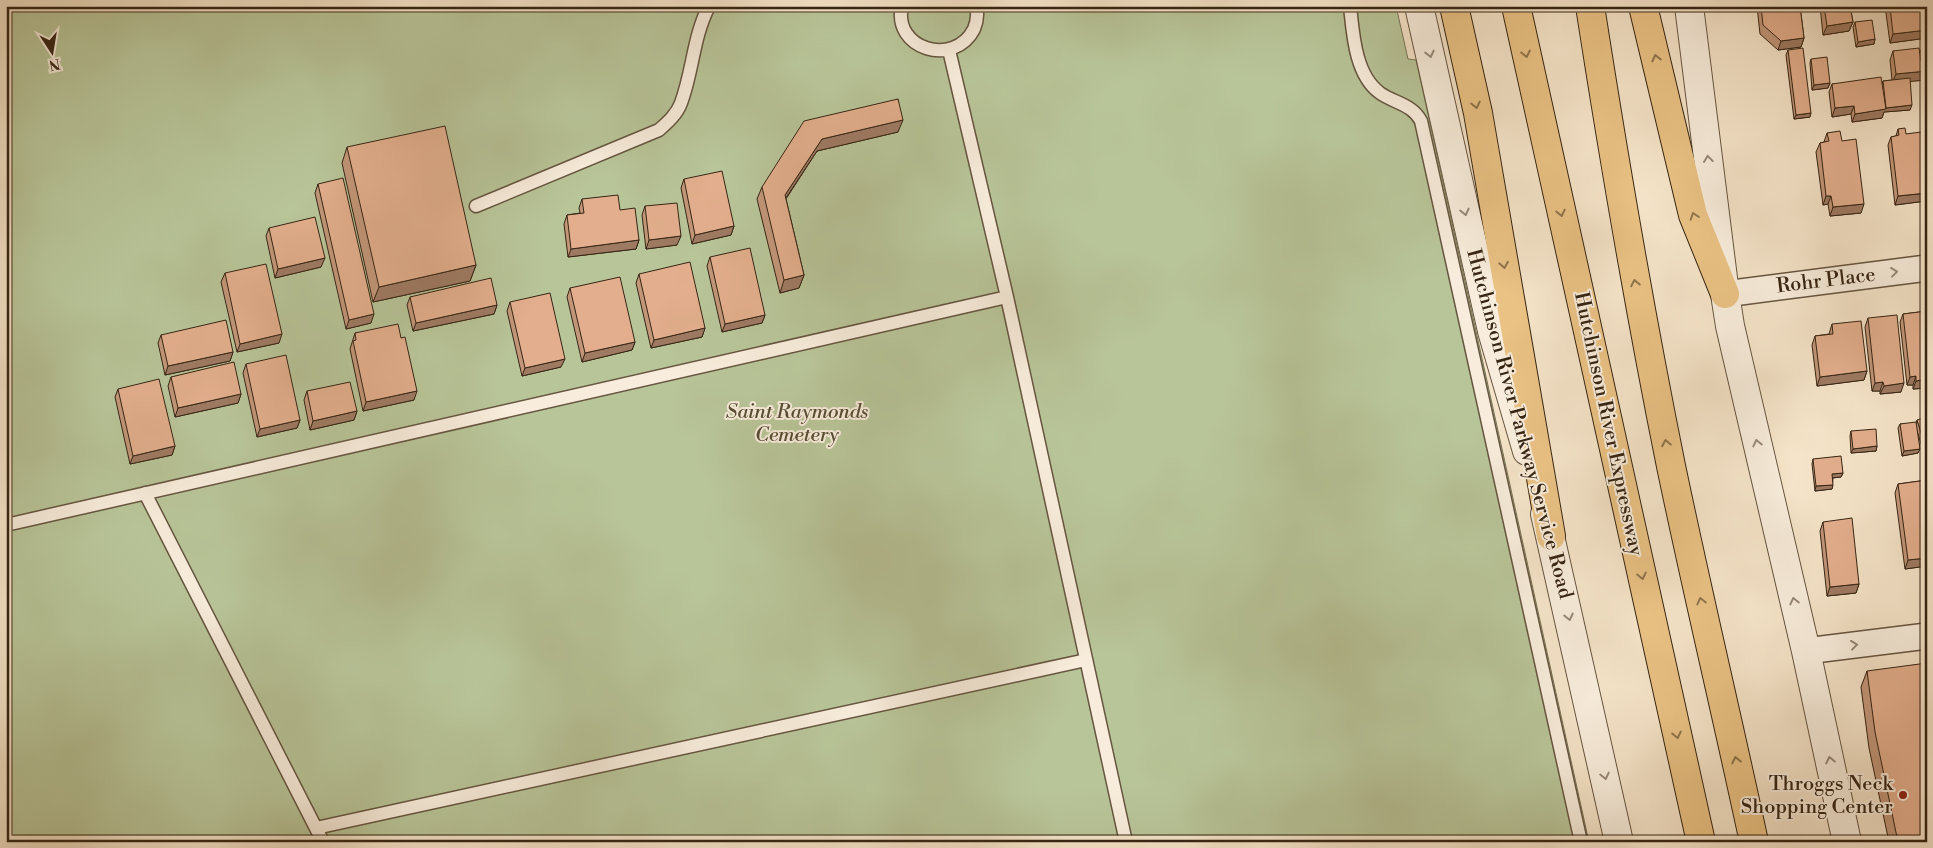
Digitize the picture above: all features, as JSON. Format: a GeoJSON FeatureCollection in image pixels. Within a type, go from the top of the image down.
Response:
{"type":"FeatureCollection","features":[{"type":"Feature","properties":{"kind":"highway"},"geometry":{"type":"LineString","coordinates":[[1454,6],[1478,113],[1551,536]]}},
{"type":"Feature","properties":{"kind":"highway","name":"Hutchinson River Expressway"},"geometry":{"type":"LineString","coordinates":[[1516,6],[1701,842]]}},
{"type":"Feature","properties":{"kind":"highway"},"geometry":{"type":"LineString","coordinates":[[1590,6],[1627,240],[1648,350],[1754,842]]}},
{"type":"Feature","properties":{"kind":"highway"},"geometry":{"type":"LineString","coordinates":[[1644,6],[1694,215],[1725,294]]}},
{"type":"Feature","properties":{"kind":"street","name":"Hutchinson River Parkway Service Road"},"geometry":{"type":"LineString","coordinates":[[1420,6],[1492,331],[1551,536],[1619,842]]}},
{"type":"Feature","properties":{"kind":"street"},"geometry":{"type":"LineString","coordinates":[[1689,6],[1725,294],[1737,358],[1806,651],[1847,842]]}},
{"type":"Feature","properties":{"kind":"street","name":"Rohr Place"},"geometry":{"type":"LineString","coordinates":[[1725,294],[1927,268]]}},
{"type":"Feature","properties":{"kind":"street"},"geometry":{"type":"LineString","coordinates":[[1806,651],[1927,636]]}},
{"type":"Feature","properties":{"kind":"lane"},"geometry":{"type":"LineString","coordinates":[[476,206],[659,130],[673,118],[681,104],[701,22],[709,6]]}},
{"type":"Feature","properties":{"kind":"lane"},"geometry":{"type":"LineString","coordinates":[[902,6],[902,22],[907,34],[915,42],[931,50],[949,50],[961,45],[970,35],[976,24],[976,6]]}},
{"type":"Feature","properties":{"kind":"lane"},"geometry":{"type":"LineString","coordinates":[[1350,6],[1364,75],[1380,93],[1412,109],[1420,121],[1581,842]]}},
{"type":"Feature","properties":{"kind":"lane"},"geometry":{"type":"LineString","coordinates":[[949,50],[1007,297],[1126,842]]}},
{"type":"Feature","properties":{"kind":"lane"},"geometry":{"type":"LineString","coordinates":[[6,525],[1007,297]]}},
{"type":"Feature","properties":{"kind":"lane"},"geometry":{"type":"LineString","coordinates":[[145,493],[323,842]]}},
{"type":"Feature","properties":{"kind":"lane"},"geometry":{"type":"LineString","coordinates":[[316,828],[1086,660]]}},
{"type":"Feature","properties":{"kind":"green space","name":"Saint Raymonds Cemetery"},"geometry":{"type":"Polygon","coordinates":[[[6,6],[1396,6],[1408,59],[1416,60],[1589,842],[6,842],[6,6]]]}},
{"type":"Feature","properties":{"kind":"building"},"geometry":{"type":"Polygon","coordinates":[[[1761,6],[1800,6],[1804,38],[1781,41],[1763,25],[1761,6]]]}},
{"type":"Feature","properties":{"kind":"building"},"geometry":{"type":"Polygon","coordinates":[[[1824,6],[1850,6],[1853,22],[1827,26],[1824,6]]]}},
{"type":"Feature","properties":{"kind":"building"},"geometry":{"type":"Polygon","coordinates":[[[1890,6],[1927,6],[1927,30],[1893,34],[1890,6]]]}},
{"type":"Feature","properties":{"kind":"building"},"geometry":{"type":"Polygon","coordinates":[[[1872,20],[1875,39],[1858,42],[1855,22],[1872,20]]]}},
{"type":"Feature","properties":{"kind":"building"},"geometry":{"type":"Polygon","coordinates":[[[1927,46],[1927,71],[1896,74],[1893,51],[1919,48],[1921,61],[1924,61],[1922,47],[1927,46]]]}},
{"type":"Feature","properties":{"kind":"building"},"geometry":{"type":"Polygon","coordinates":[[[1803,48],[1811,113],[1796,115],[1788,50],[1803,48]]]}},
{"type":"Feature","properties":{"kind":"building"},"geometry":{"type":"Polygon","coordinates":[[[1827,57],[1830,83],[1814,85],[1811,59],[1827,57]]]}},
{"type":"Feature","properties":{"kind":"building"},"geometry":{"type":"Polygon","coordinates":[[[1881,77],[1886,109],[1855,114],[1854,106],[1835,108],[1832,84],[1881,77]]]}},
{"type":"Feature","properties":{"kind":"building"},"geometry":{"type":"Polygon","coordinates":[[[1910,78],[1912,105],[1886,108],[1883,81],[1910,78]]]}},
{"type":"Feature","properties":{"kind":"building"},"geometry":{"type":"Polygon","coordinates":[[[898,99],[903,120],[822,139],[785,195],[804,275],[784,280],[762,187],[804,121],[898,99]]]}},
{"type":"Feature","properties":{"kind":"building"},"geometry":{"type":"Polygon","coordinates":[[[445,126],[476,265],[379,287],[347,147],[445,126]]]}},
{"type":"Feature","properties":{"kind":"building"},"geometry":{"type":"Polygon","coordinates":[[[1905,128],[1906,134],[1921,132],[1927,176],[1927,193],[1898,196],[1891,137],[1899,135],[1898,129],[1905,128]]]}},
{"type":"Feature","properties":{"kind":"building"},"geometry":{"type":"Polygon","coordinates":[[[1840,131],[1842,141],[1856,139],[1864,204],[1833,207],[1831,196],[1826,196],[1820,143],[1829,141],[1827,133],[1840,131]]]}},
{"type":"Feature","properties":{"kind":"building"},"geometry":{"type":"Polygon","coordinates":[[[722,171],[734,226],[695,235],[684,179],[722,171]]]}},
{"type":"Feature","properties":{"kind":"building"},"geometry":{"type":"Polygon","coordinates":[[[343,178],[374,314],[349,320],[318,184],[343,178]]]}},
{"type":"Feature","properties":{"kind":"building"},"geometry":{"type":"Polygon","coordinates":[[[618,195],[620,210],[635,208],[639,240],[571,249],[567,215],[584,213],[582,199],[618,195]]]}},
{"type":"Feature","properties":{"kind":"building"},"geometry":{"type":"Polygon","coordinates":[[[677,203],[681,236],[649,240],[645,206],[677,203]]]}},
{"type":"Feature","properties":{"kind":"building"},"geometry":{"type":"Polygon","coordinates":[[[315,217],[325,258],[278,269],[269,228],[315,217]]]}},
{"type":"Feature","properties":{"kind":"building"},"geometry":{"type":"Polygon","coordinates":[[[750,248],[765,315],[725,324],[710,257],[750,248]]]}},
{"type":"Feature","properties":{"kind":"building"},"geometry":{"type":"Polygon","coordinates":[[[690,262],[705,328],[654,340],[639,274],[690,262]]]}},
{"type":"Feature","properties":{"kind":"building"},"geometry":{"type":"Polygon","coordinates":[[[266,264],[282,334],[240,344],[225,273],[266,264]]]}},
{"type":"Feature","properties":{"kind":"building"},"geometry":{"type":"Polygon","coordinates":[[[620,277],[635,342],[585,353],[570,288],[620,277]]]}},
{"type":"Feature","properties":{"kind":"building"},"geometry":{"type":"Polygon","coordinates":[[[491,278],[497,305],[416,323],[410,297],[491,278]]]}},
{"type":"Feature","properties":{"kind":"building"},"geometry":{"type":"Polygon","coordinates":[[[550,293],[565,359],[525,368],[510,302],[550,293]]]}},
{"type":"Feature","properties":{"kind":"building"},"geometry":{"type":"Polygon","coordinates":[[[1927,311],[1927,379],[1916,381],[1916,376],[1910,377],[1903,314],[1927,311]]]}},
{"type":"Feature","properties":{"kind":"building"},"geometry":{"type":"Polygon","coordinates":[[[1897,315],[1904,383],[1884,386],[1883,382],[1875,383],[1868,318],[1897,315]]]}},
{"type":"Feature","properties":{"kind":"building"},"geometry":{"type":"Polygon","coordinates":[[[226,320],[233,352],[168,366],[161,335],[226,320]]]}},
{"type":"Feature","properties":{"kind":"building"},"geometry":{"type":"Polygon","coordinates":[[[1861,321],[1867,371],[1820,377],[1815,336],[1833,334],[1832,324],[1861,321]]]}},
{"type":"Feature","properties":{"kind":"building"},"geometry":{"type":"Polygon","coordinates":[[[398,324],[401,338],[405,337],[417,391],[366,402],[353,341],[356,340],[355,333],[398,324]]]}},
{"type":"Feature","properties":{"kind":"building"},"geometry":{"type":"Polygon","coordinates":[[[286,355],[300,420],[260,429],[246,364],[286,355]]]}},
{"type":"Feature","properties":{"kind":"building"},"geometry":{"type":"Polygon","coordinates":[[[234,362],[241,394],[178,408],[171,377],[234,362]]]}},
{"type":"Feature","properties":{"kind":"building"},"geometry":{"type":"Polygon","coordinates":[[[159,379],[175,446],[133,456],[118,389],[159,379]]]}},
{"type":"Feature","properties":{"kind":"building"},"geometry":{"type":"Polygon","coordinates":[[[350,382],[357,411],[313,421],[307,391],[350,382]]]}},
{"type":"Feature","properties":{"kind":"building"},"geometry":{"type":"Polygon","coordinates":[[[1927,417],[1927,445],[1925,445],[1917,420],[1927,417]]]}},
{"type":"Feature","properties":{"kind":"building"},"geometry":{"type":"Polygon","coordinates":[[[1916,422],[1920,449],[1904,451],[1900,424],[1916,422]]]}},
{"type":"Feature","properties":{"kind":"building"},"geometry":{"type":"Polygon","coordinates":[[[1876,429],[1877,446],[1853,449],[1851,431],[1876,429]]]}},
{"type":"Feature","properties":{"kind":"building"},"geometry":{"type":"Polygon","coordinates":[[[1841,456],[1843,473],[1832,474],[1833,485],[1816,486],[1813,459],[1841,456]]]}},
{"type":"Feature","properties":{"kind":"building"},"geometry":{"type":"Polygon","coordinates":[[[1927,480],[1927,558],[1908,560],[1898,484],[1927,480]]]}},
{"type":"Feature","properties":{"kind":"building"},"geometry":{"type":"Polygon","coordinates":[[[1852,518],[1859,584],[1830,587],[1823,522],[1852,518]]]}},
{"type":"Feature","properties":{"kind":"building","name":"Throggs Neck Shopping Center"},"geometry":{"type":"Polygon","coordinates":[[[1927,663],[1927,842],[1898,842],[1875,732],[1867,671],[1927,663]]]}},
{"type":"Feature","properties":{"kind":"place","name":"Throggs Neck Shopping Center"},"geometry":{"type":"Point","coordinates":[1903,795]}}]}
